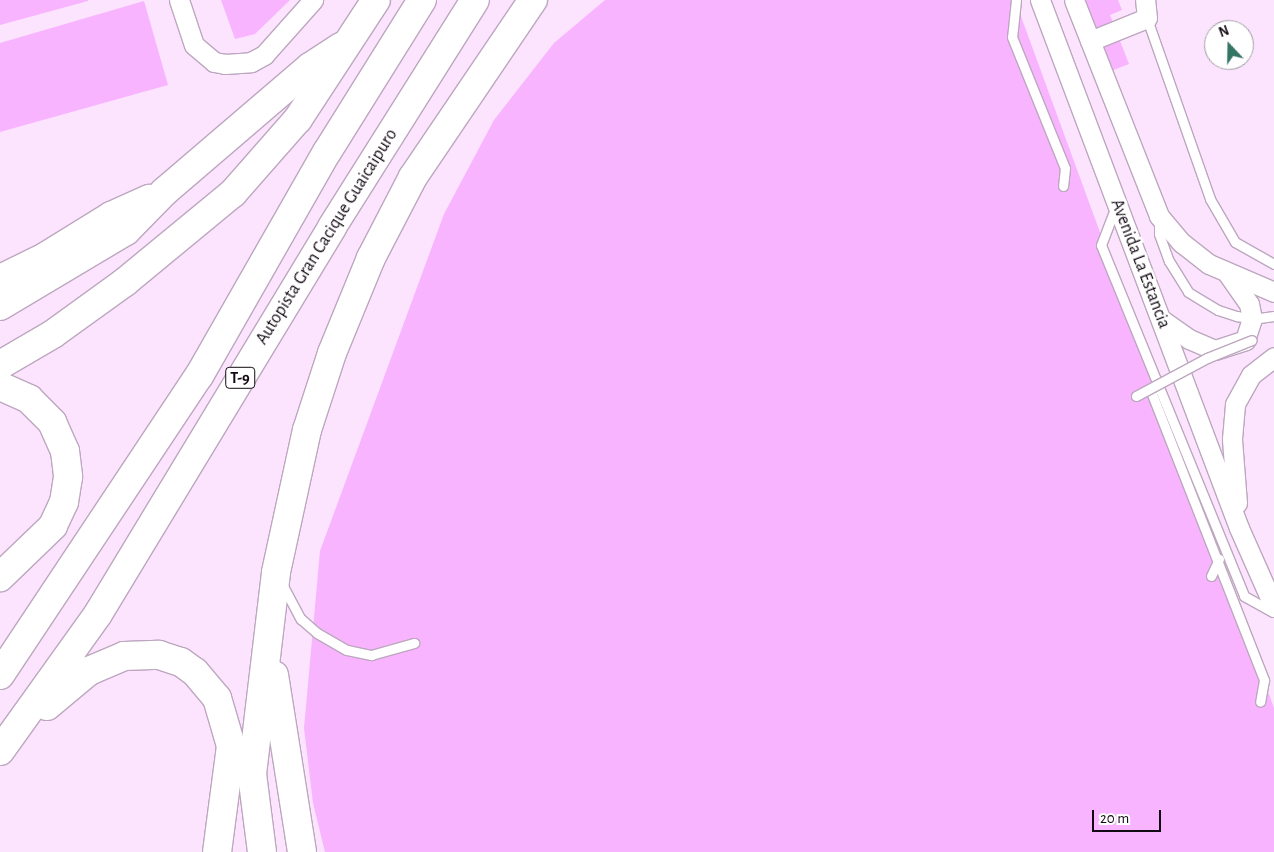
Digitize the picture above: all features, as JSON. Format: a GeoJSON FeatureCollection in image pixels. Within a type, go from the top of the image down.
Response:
{"type":"FeatureCollection","features":[{"type":"Feature","properties":{"kind":"highway"},"geometry":{"type":"LineString","coordinates":[[0,365],[53,334],[125,282],[233,193],[298,119],[376,0]]}},
{"type":"Feature","properties":{"kind":"highway","name":"T-9"},"geometry":{"type":"LineString","coordinates":[[0,675],[199,376],[327,152],[422,0]]}},
{"type":"Feature","properties":{"kind":"highway","name":"Autopista Gran Cacique Guaicaipuro"},"geometry":{"type":"LineString","coordinates":[[0,752],[98,614],[332,226],[475,0]]}},
{"type":"Feature","properties":{"kind":"highway"},"geometry":{"type":"LineString","coordinates":[[262,852],[252,774],[276,572],[307,430],[332,353],[371,258],[412,177],[533,0]]}},
{"type":"Feature","properties":{"kind":"highway"},"geometry":{"type":"LineString","coordinates":[[0,306],[126,231],[164,192],[212,153],[310,67],[350,40]]}},
{"type":"Feature","properties":{"kind":"highway"},"geometry":{"type":"LineString","coordinates":[[0,279],[45,257],[112,216],[164,192]]}},
{"type":"Feature","properties":{"kind":"highway"},"geometry":{"type":"LineString","coordinates":[[0,386],[29,399],[52,422],[65,451],[68,477],[64,502],[53,526],[0,577]]}},
{"type":"Feature","properties":{"kind":"highway"},"geometry":{"type":"LineString","coordinates":[[269,639],[302,852]]}},
{"type":"Feature","properties":{"kind":"highway"},"geometry":{"type":"LineString","coordinates":[[0,757],[54,698],[89,671],[136,654],[159,655],[181,662],[200,676],[214,693],[228,731],[230,746],[217,852]]}},
{"type":"Feature","properties":{"kind":"street"},"geometry":{"type":"LineString","coordinates":[[179,0],[194,45],[214,62],[225,64],[251,62],[264,55],[313,0]]}},
{"type":"Feature","properties":{"kind":"street","name":"Avenida La Estancia"},"geometry":{"type":"LineString","coordinates":[[1040,0],[1239,528],[1274,607]]}},
{"type":"Feature","properties":{"kind":"street","name":"Avenida La Estancia"},"geometry":{"type":"LineString","coordinates":[[1074,0],[1159,216],[1182,243],[1227,273],[1274,292]]}},
{"type":"Feature","properties":{"kind":"street"},"geometry":{"type":"LineString","coordinates":[[1090,41],[1146,9]]}},
{"type":"Feature","properties":{"kind":"street"},"geometry":{"type":"LineString","coordinates":[[1162,320],[1189,339],[1215,350],[1245,340],[1252,319],[1249,304],[1227,273]]}},
{"type":"Feature","properties":{"kind":"street","name":"Avenida La Estancia"},"geometry":{"type":"LineString","coordinates":[[1239,528],[1232,439],[1236,404],[1251,375],[1274,357]]}},
{"type":"Feature","properties":{"kind":"lane"},"geometry":{"type":"LineString","coordinates":[[1016,0],[1010,41],[1065,168],[1063,186]]}},
{"type":"Feature","properties":{"kind":"lane"},"geometry":{"type":"LineString","coordinates":[[1138,0],[1146,9],[1210,199],[1235,242],[1274,264]]}},
{"type":"Feature","properties":{"kind":"lane"},"geometry":{"type":"LineString","coordinates":[[1117,203],[1101,245],[1244,596],[1274,613]]}},
{"type":"Feature","properties":{"kind":"lane"},"geometry":{"type":"LineString","coordinates":[[1159,216],[1159,234],[1169,261],[1188,292],[1218,310],[1252,319],[1274,316]]}},
{"type":"Feature","properties":{"kind":"lane"},"geometry":{"type":"LineString","coordinates":[[1136,396],[1207,358],[1252,340]]}},
{"type":"Feature","properties":{"kind":"lane"},"geometry":{"type":"LineString","coordinates":[[1150,389],[1219,559],[1264,680],[1260,702]]}},
{"type":"Feature","properties":{"kind":"lane"},"geometry":{"type":"LineString","coordinates":[[1212,576],[1219,559]]}},
{"type":"Feature","properties":{"kind":"lane"},"geometry":{"type":"LineString","coordinates":[[276,572],[301,619],[317,633],[347,650],[371,655],[414,643]]}},
{"type":"Feature","properties":{"kind":"building"},"geometry":{"type":"Polygon","coordinates":[[[0,0],[88,0],[88,1],[0,25],[0,0]]]}},
{"type":"Feature","properties":{"kind":"building"},"geometry":{"type":"Polygon","coordinates":[[[221,0],[290,0],[255,34],[235,39],[221,0]]]}},
{"type":"Feature","properties":{"kind":"building"},"geometry":{"type":"Polygon","coordinates":[[[605,0],[1015,0],[1274,708],[1274,852],[325,852],[313,803],[304,728],[320,551],[444,214],[494,120],[554,43],[605,0]]]}},
{"type":"Feature","properties":{"kind":"building"},"geometry":{"type":"Polygon","coordinates":[[[1085,0],[1118,0],[1122,10],[1110,15],[1129,64],[1111,71],[1085,0]]]}},
{"type":"Feature","properties":{"kind":"building"},"geometry":{"type":"Polygon","coordinates":[[[144,1],[168,85],[0,132],[0,43],[144,1]]]}}]}
